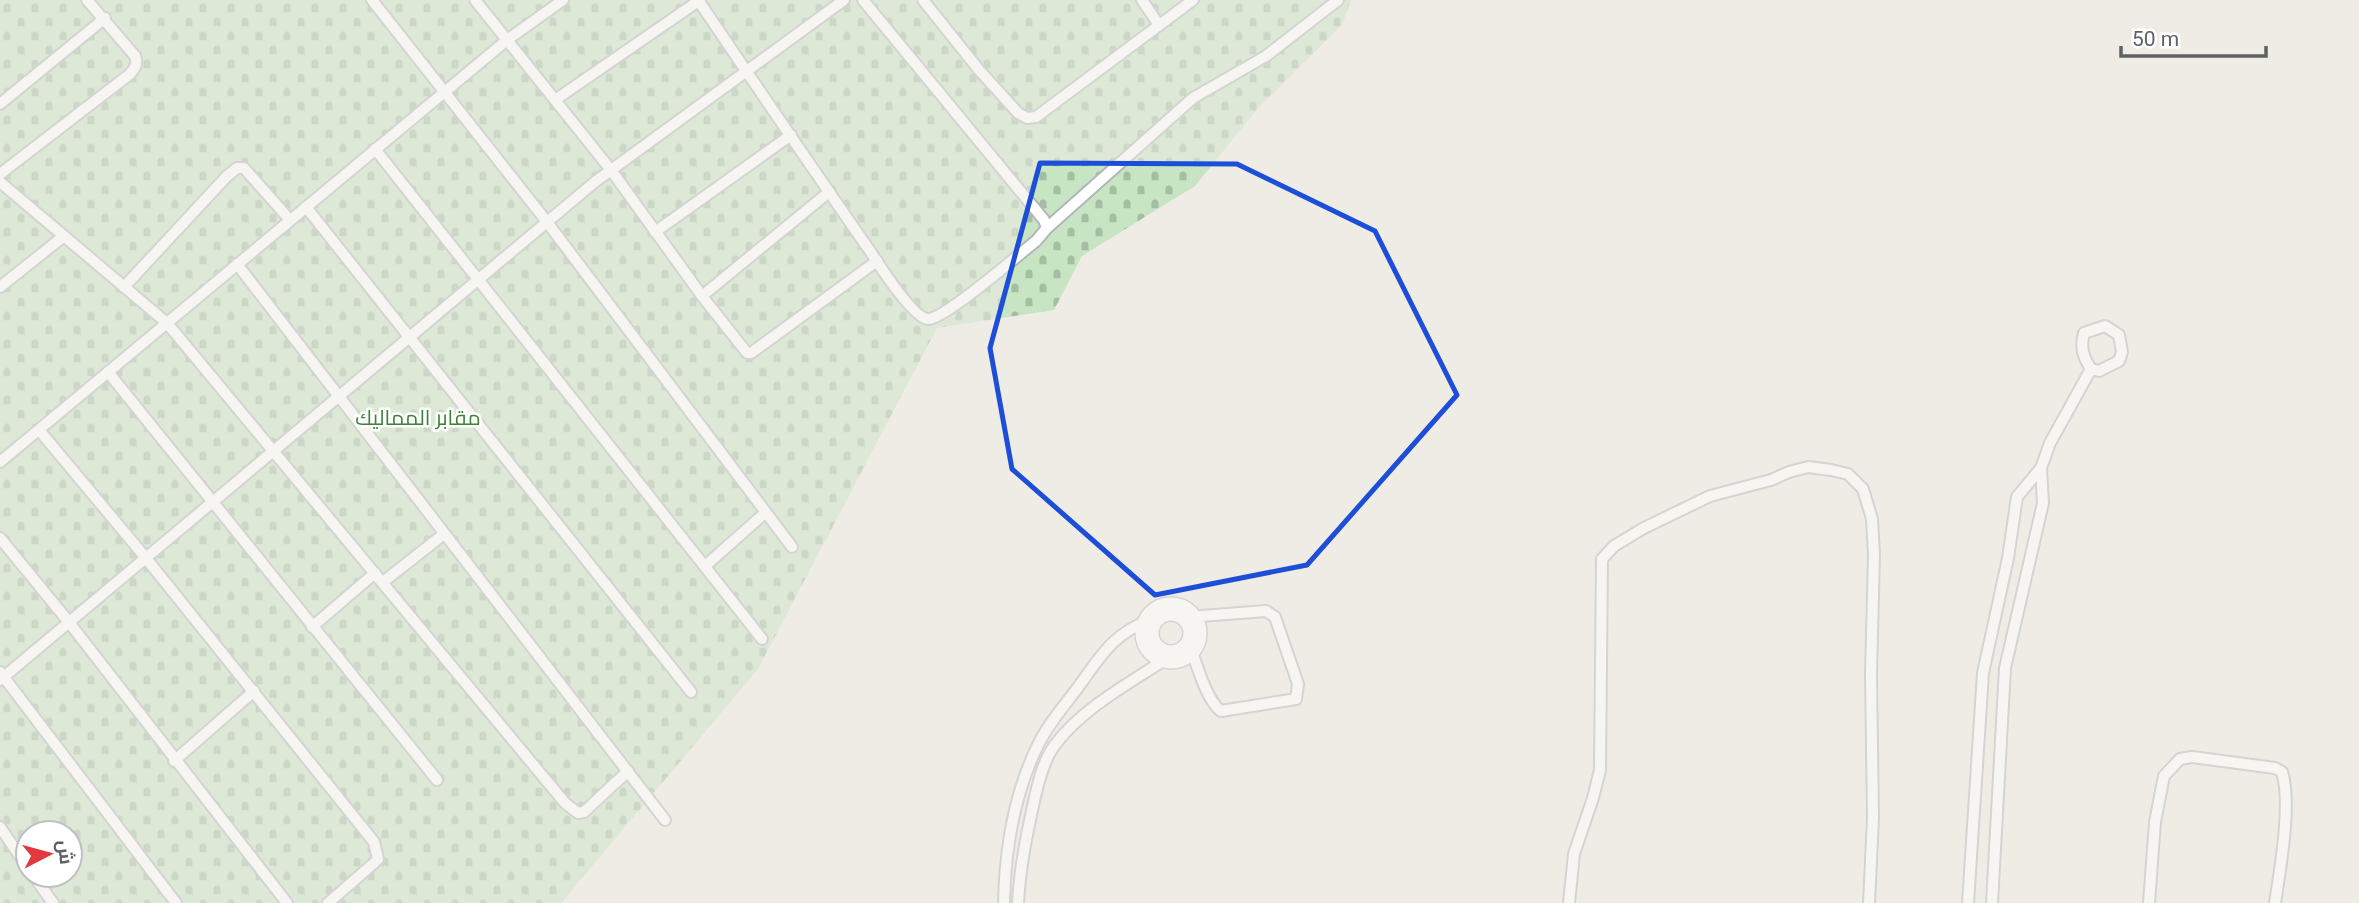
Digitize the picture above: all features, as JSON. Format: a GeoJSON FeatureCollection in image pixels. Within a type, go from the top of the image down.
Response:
{"type":"FeatureCollection","features":[{"type":"Feature","properties":{"kind":"street"},"geometry":{"type":"LineString","coordinates":[[1166,610],[1182,611],[1188,617],[1195,631],[1185,653],[1169,657],[1161,654],[1149,642],[1148,626],[1152,619],[1166,610]]}},
{"type":"Feature","properties":{"kind":"lane"},"geometry":{"type":"LineString","coordinates":[[0,174],[130,74],[135,67],[135,56],[87,0]]}},
{"type":"Feature","properties":{"kind":"lane"},"geometry":{"type":"LineString","coordinates":[[372,0],[547,222],[792,547]]}},
{"type":"Feature","properties":{"kind":"lane"},"geometry":{"type":"LineString","coordinates":[[475,0],[611,170],[702,296],[747,353],[751,353],[877,261]]}},
{"type":"Feature","properties":{"kind":"lane"},"geometry":{"type":"LineString","coordinates":[[2,456],[39,430],[443,92],[507,40],[563,0]]}},
{"type":"Feature","properties":{"kind":"lane"},"geometry":{"type":"LineString","coordinates":[[555,100],[699,0],[877,261],[913,310],[930,319],[952,307],[1036,241],[1047,228],[1193,98],[1266,56],[1338,0]]}},
{"type":"Feature","properties":{"kind":"lane"},"geometry":{"type":"LineString","coordinates":[[176,903],[1,676],[611,170],[844,0]]}},
{"type":"Feature","properties":{"kind":"lane"},"geometry":{"type":"LineString","coordinates":[[863,0],[1044,220],[1047,228]]}},
{"type":"Feature","properties":{"kind":"lane"},"geometry":{"type":"LineString","coordinates":[[923,0],[979,70],[1018,113],[1027,118],[1036,117],[1193,0]]}},
{"type":"Feature","properties":{"kind":"lane"},"geometry":{"type":"LineString","coordinates":[[1142,0],[1159,25]]}},
{"type":"Feature","properties":{"kind":"lane"},"geometry":{"type":"LineString","coordinates":[[0,104],[105,18]]}},
{"type":"Feature","properties":{"kind":"lane"},"geometry":{"type":"LineString","coordinates":[[655,232],[790,135]]}},
{"type":"Feature","properties":{"kind":"lane"},"geometry":{"type":"LineString","coordinates":[[375,149],[762,639]]}},
{"type":"Feature","properties":{"kind":"lane"},"geometry":{"type":"LineString","coordinates":[[124,287],[237,168],[242,167],[247,171],[290,220]]}},
{"type":"Feature","properties":{"kind":"lane"},"geometry":{"type":"LineString","coordinates":[[0,181],[5,193],[64,236],[167,323],[565,803],[578,813],[584,812],[628,771]]}},
{"type":"Feature","properties":{"kind":"lane"},"geometry":{"type":"LineString","coordinates":[[702,296],[829,192]]}},
{"type":"Feature","properties":{"kind":"lane"},"geometry":{"type":"LineString","coordinates":[[306,207],[691,692]]}},
{"type":"Feature","properties":{"kind":"lane"},"geometry":{"type":"LineString","coordinates":[[0,287],[64,236]]}},
{"type":"Feature","properties":{"kind":"lane"},"geometry":{"type":"LineString","coordinates":[[237,264],[665,820]]}},
{"type":"Feature","properties":{"kind":"lane"},"geometry":{"type":"LineString","coordinates":[[2105,326],[2119,335],[2122,352],[2119,361],[2099,371],[2091,369],[2082,352],[2084,333],[2105,326]]}},
{"type":"Feature","properties":{"kind":"lane"},"geometry":{"type":"LineString","coordinates":[[1968,903],[1983,673],[2008,558],[2017,497],[2041,468],[2050,443],[2091,369]]}},
{"type":"Feature","properties":{"kind":"lane"},"geometry":{"type":"LineString","coordinates":[[108,372],[437,780]]}},
{"type":"Feature","properties":{"kind":"lane"},"geometry":{"type":"LineString","coordinates":[[39,430],[254,691],[374,842],[378,859],[328,903]]}},
{"type":"Feature","properties":{"kind":"lane"},"geometry":{"type":"LineString","coordinates":[[1569,903],[1574,854],[1600,770],[1602,559],[1614,546],[1644,528],[1710,496],[1772,480],[1808,467],[1848,474],[1863,489],[1872,519],[1873,818],[1869,903]]}},
{"type":"Feature","properties":{"kind":"lane"},"geometry":{"type":"LineString","coordinates":[[1992,903],[2004,681],[2011,639],[2043,503],[2041,468]]}},
{"type":"Feature","properties":{"kind":"lane"},"geometry":{"type":"LineString","coordinates":[[705,566],[765,513]]}},
{"type":"Feature","properties":{"kind":"lane"},"geometry":{"type":"LineString","coordinates":[[312,627],[444,534]]}},
{"type":"Feature","properties":{"kind":"lane"},"geometry":{"type":"LineString","coordinates":[[0,538],[68,621],[174,761],[287,903]]}},
{"type":"Feature","properties":{"kind":"lane"},"geometry":{"type":"LineString","coordinates":[[1188,617],[1266,611],[1272,614],[1298,684],[1296,699],[1221,711],[1206,688],[1190,647]]}},
{"type":"Feature","properties":{"kind":"lane"},"geometry":{"type":"LineString","coordinates":[[1004,903],[1004,868],[1011,822],[1023,780],[1038,745],[1101,653],[1134,626],[1152,619]]}},
{"type":"Feature","properties":{"kind":"lane"},"geometry":{"type":"LineString","coordinates":[[1992,632],[2011,639]]}},
{"type":"Feature","properties":{"kind":"lane"},"geometry":{"type":"LineString","coordinates":[[1018,903],[1026,833],[1040,776],[1052,748],[1088,713],[1169,657]]}},
{"type":"Feature","properties":{"kind":"lane"},"geometry":{"type":"LineString","coordinates":[[174,761],[254,691]]}},
{"type":"Feature","properties":{"kind":"lane"},"geometry":{"type":"LineString","coordinates":[[2149,903],[2155,822],[2164,776],[2180,759],[2192,757],[2274,768],[2282,772],[2286,783],[2283,839],[2275,903]]}},
{"type":"Feature","properties":{"kind":"lane"},"geometry":{"type":"LineString","coordinates":[[0,827],[14,848]]}},
{"type":"Feature","properties":{"kind":"highlighted area"},"geometry":{"type":"Polygon","coordinates":[[[1040,163],[1237,164],[1375,231],[1457,395],[1307,565],[1155,595],[1012,469],[990,348],[1040,163]]]}},
{"type":"Feature","properties":{"kind":"green space","name":"مقابر المماليك"},"geometry":{"type":"Polygon","coordinates":[[[0,0],[1351,0],[1342,25],[1259,107],[1195,186],[1082,256],[1054,310],[937,328],[758,669],[561,903],[0,903],[0,0]]]}}]}
